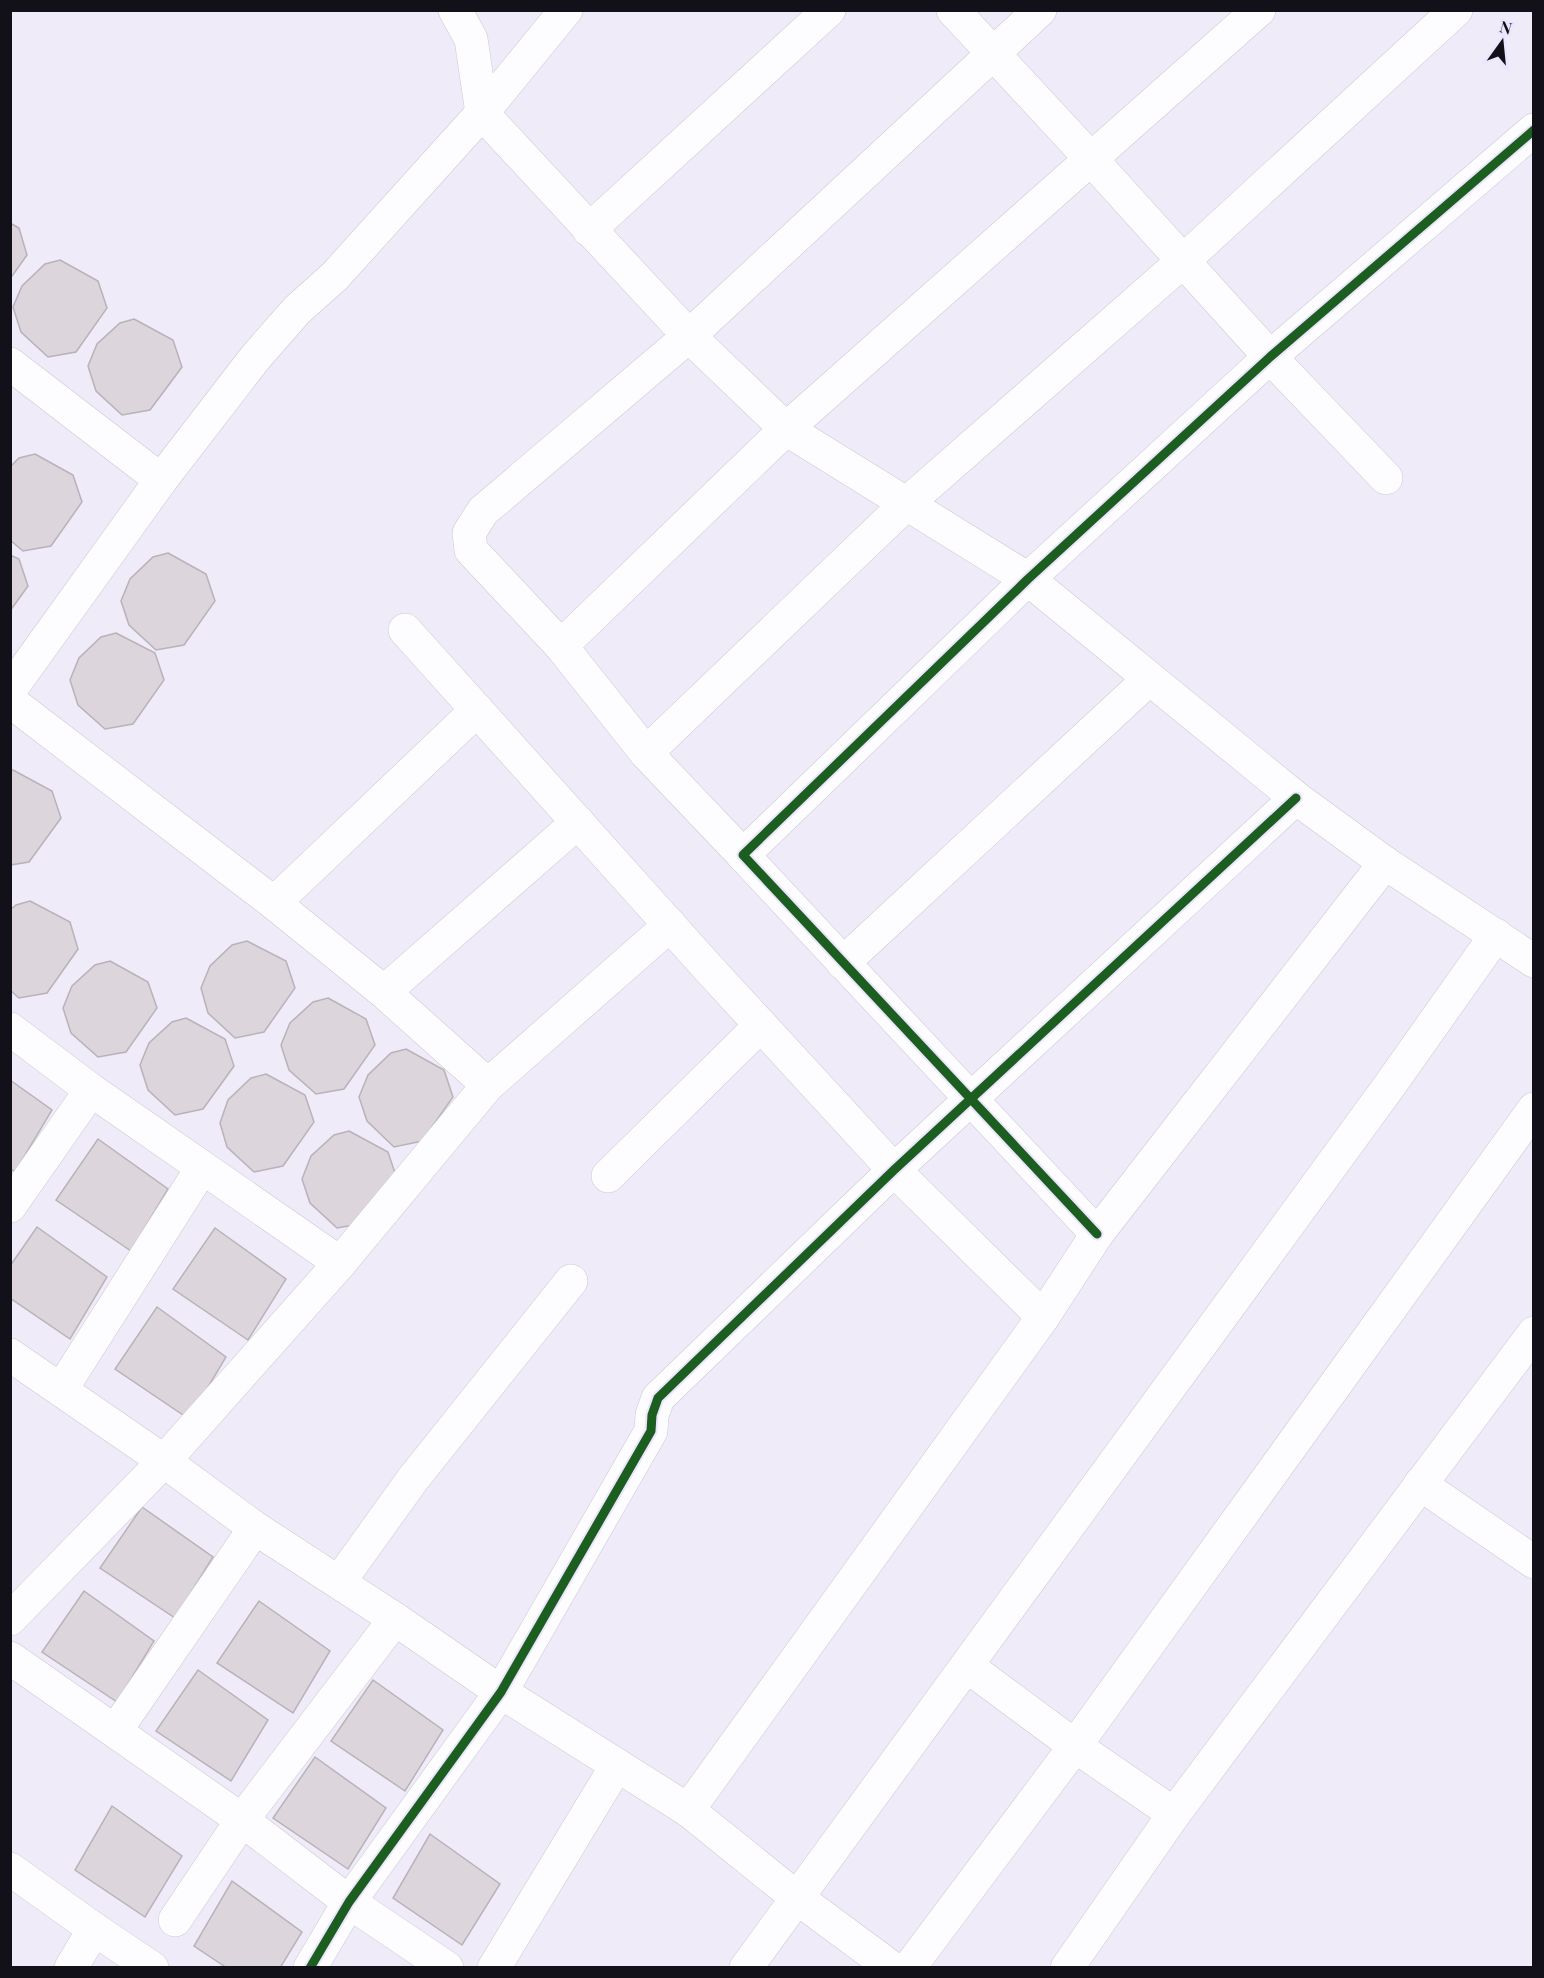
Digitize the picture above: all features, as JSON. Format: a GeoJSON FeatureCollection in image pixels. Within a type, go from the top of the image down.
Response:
{"type":"FeatureCollection","features":[{"type":"Feature","properties":{"kind":"street"},"geometry":{"type":"LineString","coordinates":[[455,10],[477,25],[483,113],[689,336],[786,429],[905,505],[1028,579],[1148,680],[1296,798],[1385,863],[1496,935],[1533,962]]}},
{"type":"Feature","properties":{"kind":"street"},"geometry":{"type":"LineString","coordinates":[[10,690],[160,480],[255,358],[297,310],[334,276],[483,113],[566,10]]}},
{"type":"Feature","properties":{"kind":"street"},"geometry":{"type":"LineString","coordinates":[[589,230],[829,10]]}},
{"type":"Feature","properties":{"kind":"street"},"geometry":{"type":"LineString","coordinates":[[953,10],[1091,159],[1182,262],[1386,478]]}},
{"type":"Feature","properties":{"kind":"street"},"geometry":{"type":"LineString","coordinates":[[1040,10],[689,336],[483,511],[469,533],[471,550],[561,646],[646,753],[1097,1234]]}},
{"type":"Feature","properties":{"kind":"street"},"geometry":{"type":"LineString","coordinates":[[561,646],[786,429],[1259,10]]}},
{"type":"Feature","properties":{"kind":"street"},"geometry":{"type":"LineString","coordinates":[[646,753],[905,505],[1182,262],[1456,10]]}},
{"type":"Feature","properties":{"kind":"street"},"geometry":{"type":"LineString","coordinates":[[743,855],[1028,579],[1270,357],[1533,130]]}},
{"type":"Feature","properties":{"kind":"street"},"geometry":{"type":"LineString","coordinates":[[10,364],[160,480]]}},
{"type":"Feature","properties":{"kind":"street"},"geometry":{"type":"LineString","coordinates":[[405,630],[894,1170],[1043,1317]]}},
{"type":"Feature","properties":{"kind":"street"},"geometry":{"type":"LineString","coordinates":[[843,963],[1148,680]]}},
{"type":"Feature","properties":{"kind":"street"},"geometry":{"type":"LineString","coordinates":[[10,701],[274,903],[384,992],[488,1084]]}},
{"type":"Feature","properties":{"kind":"street"},"geometry":{"type":"LineString","coordinates":[[274,903],[477,710]]}},
{"type":"Feature","properties":{"kind":"street"},"geometry":{"type":"LineString","coordinates":[[310,1968],[349,1902],[501,1692],[651,1431],[652,1415],[658,1398],[894,1170],[1296,798]]}},
{"type":"Feature","properties":{"kind":"street"},"geometry":{"type":"LineString","coordinates":[[384,992],[578,822]]}},
{"type":"Feature","properties":{"kind":"street"},"geometry":{"type":"LineString","coordinates":[[688,1810],[1043,1317],[1097,1234],[1385,863]]}},
{"type":"Feature","properties":{"kind":"street"},"geometry":{"type":"LineString","coordinates":[[10,1619],[164,1461],[340,1263],[488,1084],[670,925]]}},
{"type":"Feature","properties":{"kind":"street"},"geometry":{"type":"LineString","coordinates":[[746,1968],[1390,1085],[1496,935]]}},
{"type":"Feature","properties":{"kind":"street"},"geometry":{"type":"LineString","coordinates":[[608,1176],[761,1024]]}},
{"type":"Feature","properties":{"kind":"street"},"geometry":{"type":"LineString","coordinates":[[10,1029],[91,1090],[340,1263]]}},
{"type":"Feature","properties":{"kind":"street"},"geometry":{"type":"LineString","coordinates":[[10,1206],[91,1090]]}},
{"type":"Feature","properties":{"kind":"street"},"geometry":{"type":"LineString","coordinates":[[909,1968],[1075,1746],[1533,1109]]}},
{"type":"Feature","properties":{"kind":"street"},"geometry":{"type":"LineString","coordinates":[[61,1390],[202,1168]]}},
{"type":"Feature","properties":{"kind":"street"},"geometry":{"type":"LineString","coordinates":[[339,1582],[413,1479],[571,1281]]}},
{"type":"Feature","properties":{"kind":"street"},"geometry":{"type":"LineString","coordinates":[[1067,1968],[1174,1814],[1533,1333]]}},
{"type":"Feature","properties":{"kind":"street"},"geometry":{"type":"LineString","coordinates":[[10,1355],[164,1461],[255,1528],[395,1619],[501,1692],[688,1810],[796,1897],[892,1968]]}},
{"type":"Feature","properties":{"kind":"street"},"geometry":{"type":"LineString","coordinates":[[1420,1484],[1533,1561]]}},
{"type":"Feature","properties":{"kind":"street"},"geometry":{"type":"LineString","coordinates":[[116,1730],[255,1528]]}},
{"type":"Feature","properties":{"kind":"street"},"geometry":{"type":"LineString","coordinates":[[175,1920],[242,1820],[395,1619]]}},
{"type":"Feature","properties":{"kind":"street"},"geometry":{"type":"LineString","coordinates":[[10,1658],[242,1820],[349,1902],[447,1968]]}},
{"type":"Feature","properties":{"kind":"street"},"geometry":{"type":"LineString","coordinates":[[967,1666],[1075,1746],[1174,1814]]}},
{"type":"Feature","properties":{"kind":"street"},"geometry":{"type":"LineString","coordinates":[[494,1968],[617,1765]]}},
{"type":"Feature","properties":{"kind":"street"},"geometry":{"type":"LineString","coordinates":[[10,1869],[152,1968]]}},
{"type":"Feature","properties":{"kind":"street"},"geometry":{"type":"LineString","coordinates":[[71,1968],[94,1929]]}},
{"type":"Feature","properties":{"kind":"building"},"geometry":{"type":"Polygon","coordinates":[[[10,223],[19,228],[27,255],[10,279],[10,223]]]}},
{"type":"Feature","properties":{"kind":"building"},"geometry":{"type":"Polygon","coordinates":[[[60,260],[98,281],[107,308],[76,352],[48,357],[21,332],[13,307],[22,286],[45,264],[60,260]]]}},
{"type":"Feature","properties":{"kind":"building"},"geometry":{"type":"Polygon","coordinates":[[[134,319],[173,340],[182,367],[150,410],[122,415],[96,391],[88,366],[97,344],[120,323],[134,319]]]}},
{"type":"Feature","properties":{"kind":"building"},"geometry":{"type":"Polygon","coordinates":[[[35,454],[73,475],[82,502],[51,546],[23,551],[10,540],[10,467],[19,458],[35,454]]]}},
{"type":"Feature","properties":{"kind":"building"},"geometry":{"type":"Polygon","coordinates":[[[168,553],[206,574],[215,601],[184,645],[156,650],[129,625],[121,601],[130,579],[153,557],[168,553]]]}},
{"type":"Feature","properties":{"kind":"building"},"geometry":{"type":"Polygon","coordinates":[[[10,555],[19,559],[28,586],[10,611],[10,555]]]}},
{"type":"Feature","properties":{"kind":"building"},"geometry":{"type":"Polygon","coordinates":[[[116,633],[155,653],[164,680],[133,724],[105,729],[78,705],[70,680],[79,658],[101,637],[116,633]]]}},
{"type":"Feature","properties":{"kind":"building"},"geometry":{"type":"Polygon","coordinates":[[[13,770],[52,791],[61,818],[29,862],[10,865],[10,771],[13,770]]]}},
{"type":"Feature","properties":{"kind":"building"},"geometry":{"type":"Polygon","coordinates":[[[30,901],[70,922],[78,949],[47,993],[19,998],[10,990],[10,910],[16,905],[30,901]]]}},
{"type":"Feature","properties":{"kind":"building"},"geometry":{"type":"Polygon","coordinates":[[[247,941],[286,961],[295,988],[264,1032],[235,1038],[208,1013],[201,988],[210,966],[232,945],[247,941]]]}},
{"type":"Feature","properties":{"kind":"building"},"geometry":{"type":"Polygon","coordinates":[[[110,961],[148,982],[157,1008],[126,1052],[98,1057],[71,1033],[63,1008],[72,986],[95,965],[110,961]]]}},
{"type":"Feature","properties":{"kind":"building"},"geometry":{"type":"Polygon","coordinates":[[[328,998],[366,1019],[375,1045],[344,1089],[316,1094],[289,1070],[281,1045],[290,1023],[313,1002],[328,998]]]}},
{"type":"Feature","properties":{"kind":"building"},"geometry":{"type":"Polygon","coordinates":[[[186,1018],[225,1039],[234,1066],[203,1109],[175,1115],[148,1090],[140,1065],[149,1043],[172,1022],[186,1018]]]}},
{"type":"Feature","properties":{"kind":"building"},"geometry":{"type":"Polygon","coordinates":[[[406,1049],[444,1070],[453,1097],[422,1141],[394,1147],[367,1121],[359,1097],[368,1075],[391,1053],[406,1049]]]}},
{"type":"Feature","properties":{"kind":"building"},"geometry":{"type":"Polygon","coordinates":[[[266,1074],[305,1095],[314,1122],[283,1166],[254,1172],[227,1147],[220,1123],[228,1100],[251,1078],[266,1074]]]}},
{"type":"Feature","properties":{"kind":"building"},"geometry":{"type":"Polygon","coordinates":[[[10,1080],[52,1110],[15,1172],[10,1168],[10,1080]]]}},
{"type":"Feature","properties":{"kind":"building"},"geometry":{"type":"Polygon","coordinates":[[[349,1131],[388,1152],[397,1179],[365,1223],[337,1228],[310,1203],[302,1179],[311,1156],[334,1135],[349,1131]]]}},
{"type":"Feature","properties":{"kind":"building"},"geometry":{"type":"Polygon","coordinates":[[[98,1139],[168,1189],[131,1251],[56,1200],[98,1139]]]}},
{"type":"Feature","properties":{"kind":"building"},"geometry":{"type":"Polygon","coordinates":[[[37,1227],[107,1277],[70,1339],[10,1298],[10,1266],[37,1227]]]}},
{"type":"Feature","properties":{"kind":"building"},"geometry":{"type":"Polygon","coordinates":[[[215,1228],[286,1279],[248,1340],[173,1289],[215,1228]]]}},
{"type":"Feature","properties":{"kind":"building"},"geometry":{"type":"Polygon","coordinates":[[[157,1307],[226,1357],[189,1419],[115,1369],[157,1307]]]}},
{"type":"Feature","properties":{"kind":"building"},"geometry":{"type":"Polygon","coordinates":[[[142,1507],[213,1557],[175,1618],[100,1568],[142,1507]]]}},
{"type":"Feature","properties":{"kind":"building"},"geometry":{"type":"Polygon","coordinates":[[[84,1591],[154,1641],[117,1702],[42,1652],[84,1591]]]}},
{"type":"Feature","properties":{"kind":"building"},"geometry":{"type":"Polygon","coordinates":[[[259,1601],[330,1651],[293,1713],[217,1663],[259,1601]]]}},
{"type":"Feature","properties":{"kind":"building"},"geometry":{"type":"Polygon","coordinates":[[[198,1670],[268,1720],[231,1781],[156,1731],[198,1670]]]}},
{"type":"Feature","properties":{"kind":"building"},"geometry":{"type":"Polygon","coordinates":[[[373,1680],[443,1730],[405,1791],[331,1741],[373,1680]]]}},
{"type":"Feature","properties":{"kind":"building"},"geometry":{"type":"Polygon","coordinates":[[[315,1757],[386,1808],[348,1869],[273,1818],[315,1757]]]}},
{"type":"Feature","properties":{"kind":"building"},"geometry":{"type":"Polygon","coordinates":[[[112,1806],[182,1856],[145,1917],[75,1870],[112,1806]]]}},
{"type":"Feature","properties":{"kind":"building"},"geometry":{"type":"Polygon","coordinates":[[[430,1834],[500,1884],[462,1945],[393,1898],[430,1834]]]}},
{"type":"Feature","properties":{"kind":"building"},"geometry":{"type":"Polygon","coordinates":[[[232,1881],[302,1932],[280,1968],[227,1968],[194,1946],[232,1881]]]}},
{"type":"Feature","properties":{"kind":"cycle path"},"geometry":{"type":"LineString","coordinates":[[1097,1234],[743,855],[1028,579],[1270,357],[1534,130]]}},
{"type":"Feature","properties":{"kind":"cycle path"},"geometry":{"type":"LineString","coordinates":[[310,1968],[349,1902],[501,1692],[651,1431],[652,1415],[658,1398],[894,1170],[1296,798]]}}]}
